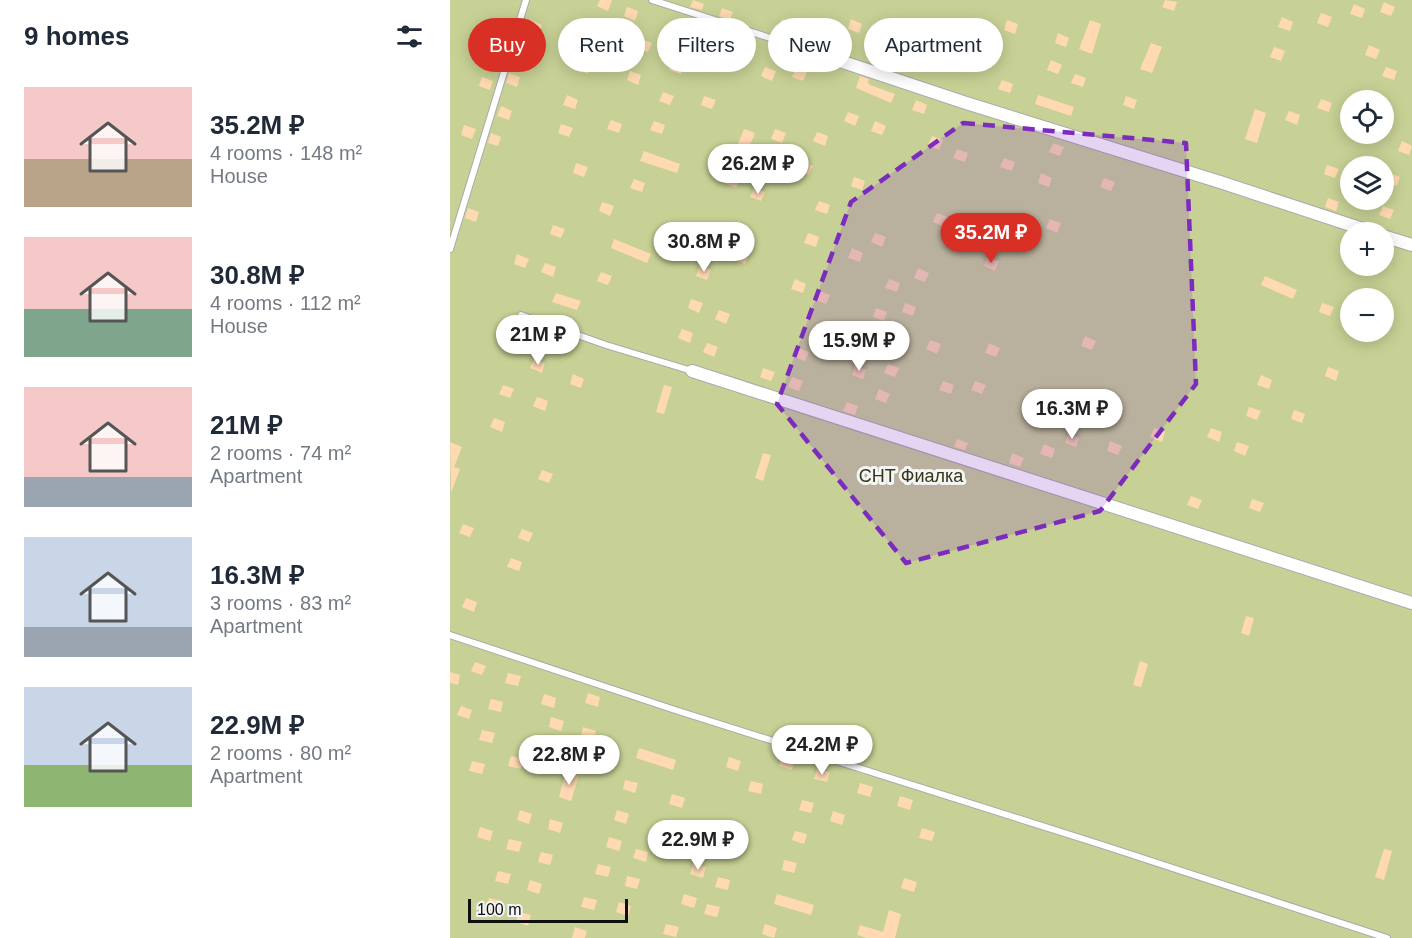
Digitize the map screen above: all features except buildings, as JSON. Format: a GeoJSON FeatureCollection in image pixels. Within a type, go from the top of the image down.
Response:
{"type":"FeatureCollection","features":[{"type":"Feature","properties":{"kind":"street"},"geometry":{"type":"LineString","coordinates":[[852,65],[1340,222]]}},
{"type":"Feature","properties":{"kind":"street"},"geometry":{"type":"LineString","coordinates":[[1394,239],[1412,245]]}},
{"type":"Feature","properties":{"kind":"street"},"geometry":{"type":"LineString","coordinates":[[692,371],[1412,603]]}},
{"type":"Feature","properties":{"kind":"lane"},"geometry":{"type":"LineString","coordinates":[[450,249],[526,0]]}},
{"type":"Feature","properties":{"kind":"lane"},"geometry":{"type":"LineString","coordinates":[[652,0],[768,37]]}},
{"type":"Feature","properties":{"kind":"lane"},"geometry":{"type":"LineString","coordinates":[[521,315],[606,345],[692,371]]}},
{"type":"Feature","properties":{"kind":"lane"},"geometry":{"type":"LineString","coordinates":[[450,635],[672,709],[1387,938]]}},
{"type":"Feature","properties":{"kind":"highlighted area"},"geometry":{"type":"Polygon","coordinates":[[[963,123],[1186,143],[1196,384],[1100,511],[906,563],[777,404],[851,202],[963,123]]]}},
{"type":"Feature","properties":{"kind":"green space","name":"СНТ Фиалка"},"geometry":{"type":"Polygon","coordinates":[[[450,0],[1412,0],[1412,938],[450,938],[450,0]]]}}]}
